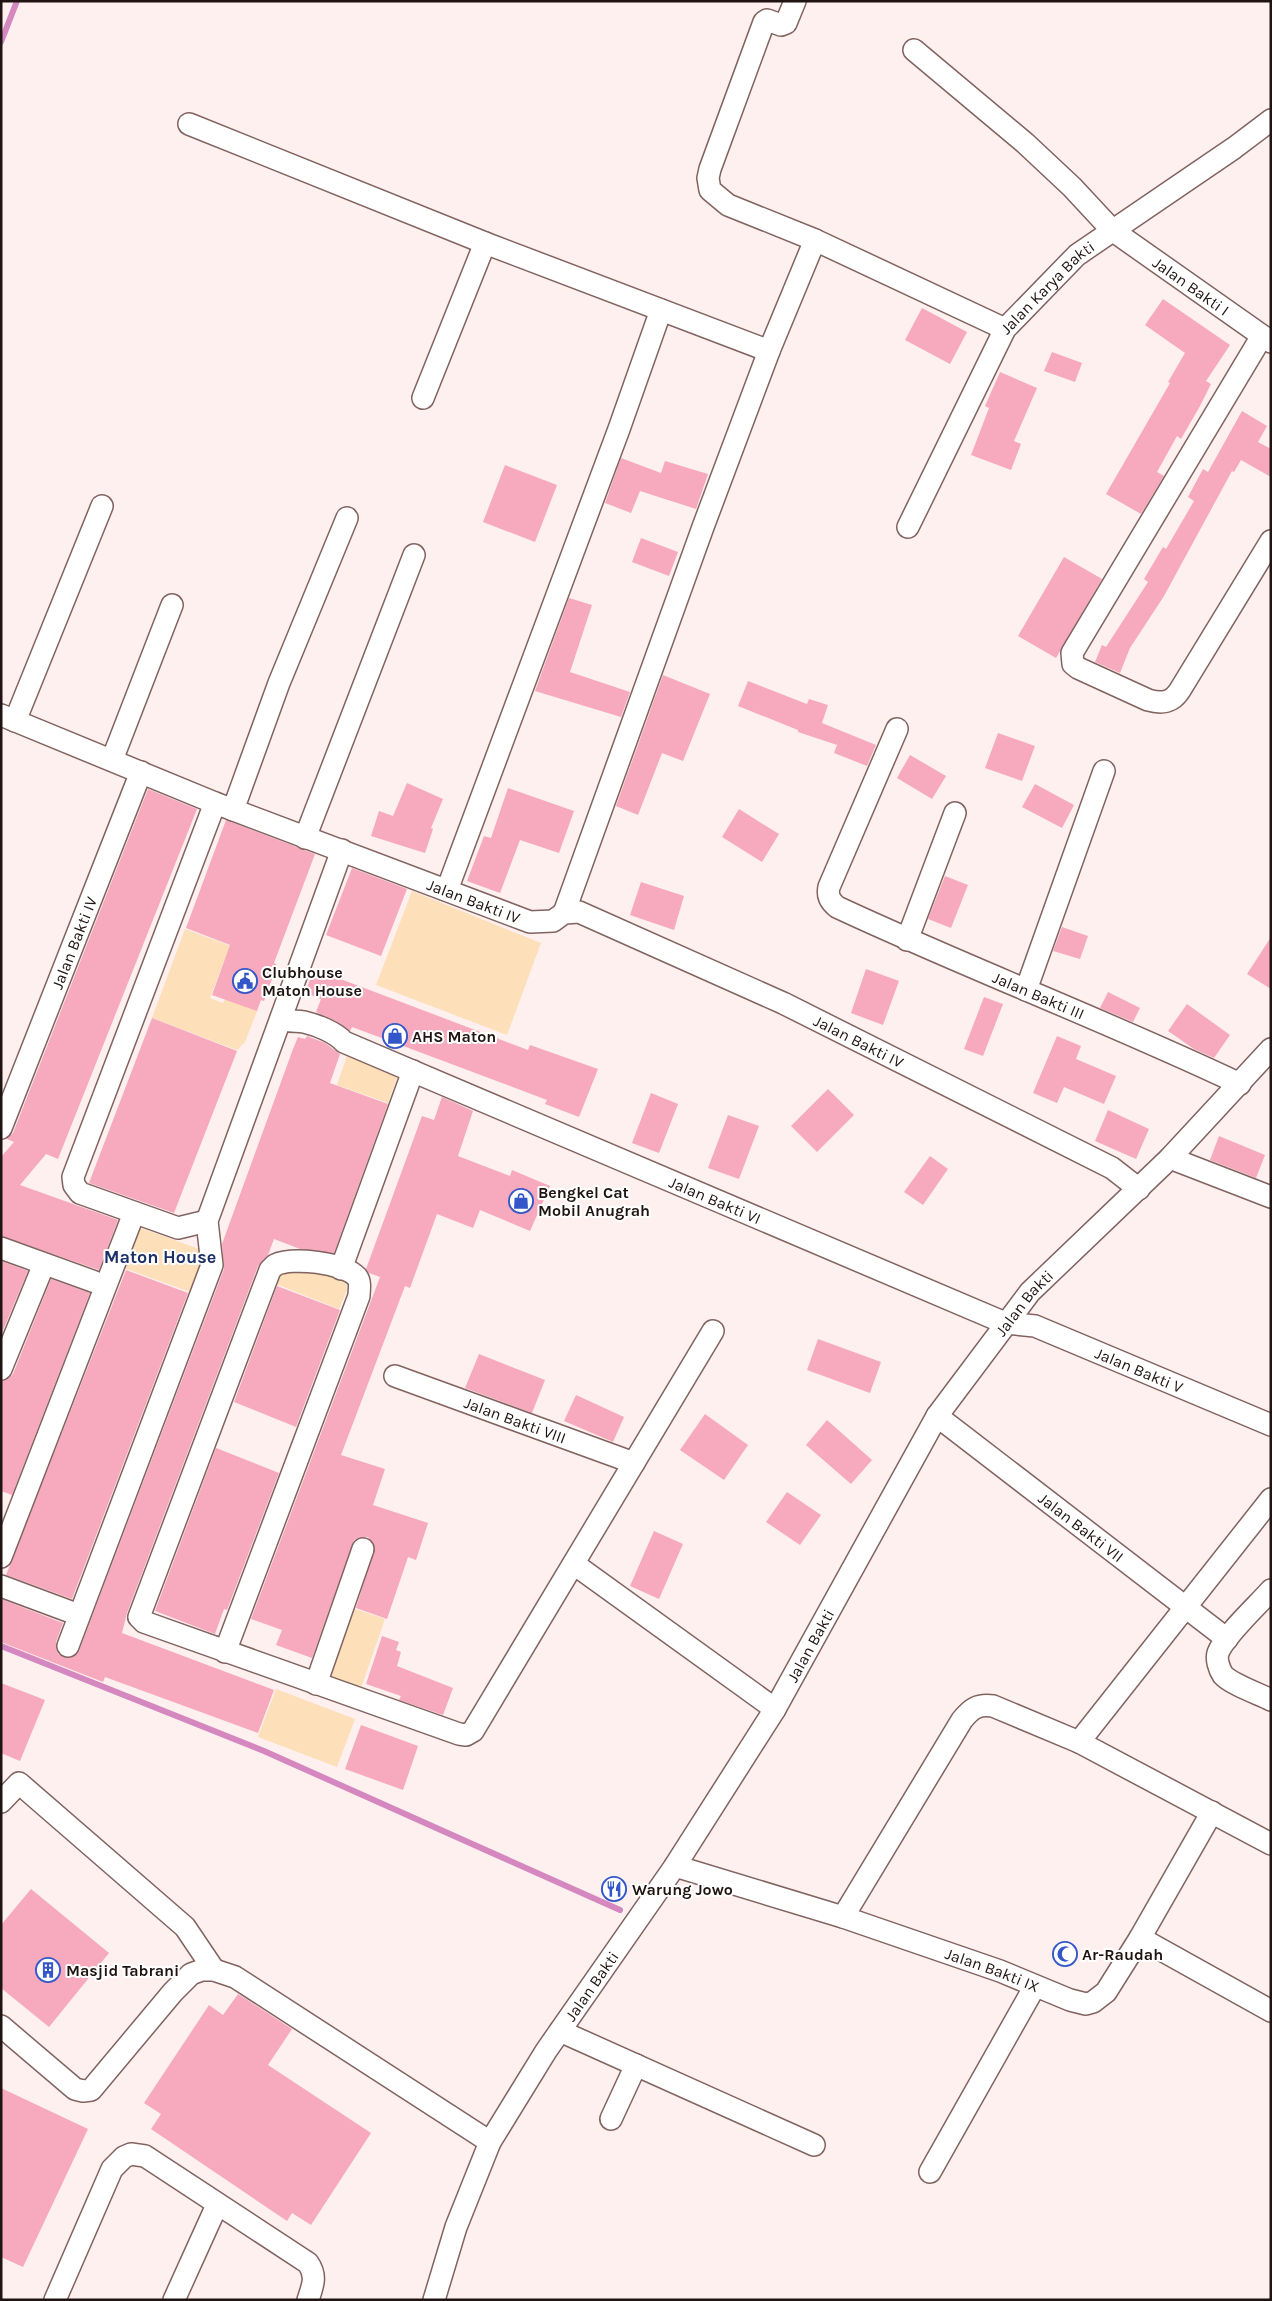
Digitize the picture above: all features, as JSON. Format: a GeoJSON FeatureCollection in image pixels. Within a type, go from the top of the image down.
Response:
{"type":"FeatureCollection","features":[{"type":"Feature","properties":{"kind":"street"},"geometry":{"type":"LineString","coordinates":[[795,1],[786,23],[780,25],[769,20],[764,22],[710,169],[708,185],[714,195],[728,205],[815,240],[1005,329]]}},
{"type":"Feature","properties":{"kind":"street","name":"Jalan Bakti I"},"geometry":{"type":"LineString","coordinates":[[914,50],[1025,143],[1072,187],[1112,230],[1266,339]]}},
{"type":"Feature","properties":{"kind":"street","name":"Jalan Karya Bakti"},"geometry":{"type":"LineString","coordinates":[[908,527],[1005,329],[1034,302],[1060,270],[1112,230],[1234,148],[1271,120]]}},
{"type":"Feature","properties":{"kind":"street"},"geometry":{"type":"LineString","coordinates":[[189,124],[485,244],[769,351]]}},
{"type":"Feature","properties":{"kind":"street"},"geometry":{"type":"LineString","coordinates":[[564,912],[769,351],[815,240]]}},
{"type":"Feature","properties":{"kind":"street"},"geometry":{"type":"LineString","coordinates":[[423,398],[485,244]]}},
{"type":"Feature","properties":{"kind":"street"},"geometry":{"type":"LineString","coordinates":[[447,890],[619,429],[661,310]]}},
{"type":"Feature","properties":{"kind":"street"},"geometry":{"type":"LineString","coordinates":[[1266,339],[1072,653],[1073,664],[1148,700],[1157,703],[1170,700],[1180,690],[1271,541]]}},
{"type":"Feature","properties":{"kind":"street"},"geometry":{"type":"LineString","coordinates":[[102,506],[8,718],[141,772]]}},
{"type":"Feature","properties":{"kind":"street"},"geometry":{"type":"LineString","coordinates":[[207,1221],[178,1228],[80,1193],[74,1185],[73,1177],[224,806],[279,683],[347,518]]}},
{"type":"Feature","properties":{"kind":"street"},"geometry":{"type":"LineString","coordinates":[[305,838],[414,555]]}},
{"type":"Feature","properties":{"kind":"street"},"geometry":{"type":"LineString","coordinates":[[112,760],[172,605]]}},
{"type":"Feature","properties":{"kind":"street","name":"Jalan Bakti III"},"geometry":{"type":"LineString","coordinates":[[897,729],[829,887],[829,897],[837,907],[907,940],[1160,1046],[1240,1084]]}},
{"type":"Feature","properties":{"kind":"street"},"geometry":{"type":"LineString","coordinates":[[1026,990],[1104,771]]}},
{"type":"Feature","properties":{"kind":"street","name":"Jalan Bakti IV"},"geometry":{"type":"LineString","coordinates":[[1,1128],[141,772],[305,838],[342,850],[530,922],[553,921],[564,912],[579,912],[783,1003],[1112,1168],[1139,1189]]}},
{"type":"Feature","properties":{"kind":"street"},"geometry":{"type":"LineString","coordinates":[[907,940],[955,812]]}},
{"type":"Feature","properties":{"kind":"street"},"geometry":{"type":"LineString","coordinates":[[68,1646],[212,1265],[207,1221],[287,1021],[342,850]]}},
{"type":"Feature","properties":{"kind":"street","name":"Jalan Bakti VI"},"geometry":{"type":"LineString","coordinates":[[287,1021],[298,1031],[317,1039],[335,1045],[344,1042],[1005,1323]]}},
{"type":"Feature","properties":{"kind":"street","name":"Jalan Bakti"},"geometry":{"type":"LineString","coordinates":[[434,2300],[456,2227],[490,2142],[560,2031],[675,1866],[775,1709],[937,1416],[1030,1292],[1170,1158],[1271,1049]]}},
{"type":"Feature","properties":{"kind":"street"},"geometry":{"type":"LineString","coordinates":[[341,1269],[413,1071]]}},
{"type":"Feature","properties":{"kind":"street"},"geometry":{"type":"LineString","coordinates":[[1170,1158],[1271,1197]]}},
{"type":"Feature","properties":{"kind":"street"},"geometry":{"type":"LineString","coordinates":[[1,1557],[134,1213]]}},
{"type":"Feature","properties":{"kind":"street"},"geometry":{"type":"LineString","coordinates":[[1,1248],[95,1282]]}},
{"type":"Feature","properties":{"kind":"street"},"geometry":{"type":"LineString","coordinates":[[226,1652],[357,1303],[359,1282],[356,1276],[341,1269],[314,1261],[277,1263],[270,1270],[139,1617],[144,1622],[156,1627],[226,1652],[316,1684],[450,1731],[466,1735],[473,1731],[713,1331]]}},
{"type":"Feature","properties":{"kind":"street"},"geometry":{"type":"LineString","coordinates":[[1,1369],[44,1264]]}},
{"type":"Feature","properties":{"kind":"street","name":"Jalan Bakti V"},"geometry":{"type":"LineString","coordinates":[[1005,1323],[1035,1326],[1271,1425]]}},
{"type":"Feature","properties":{"kind":"street","name":"Jalan Bakti VIII"},"geometry":{"type":"LineString","coordinates":[[395,1376],[634,1463]]}},
{"type":"Feature","properties":{"kind":"street","name":"Jalan Bakti VII"},"geometry":{"type":"LineString","coordinates":[[937,1416],[1227,1639]]}},
{"type":"Feature","properties":{"kind":"street"},"geometry":{"type":"LineString","coordinates":[[1079,1742],[1271,1499]]}},
{"type":"Feature","properties":{"kind":"street"},"geometry":{"type":"LineString","coordinates":[[316,1684],[363,1549]]}},
{"type":"Feature","properties":{"kind":"street"},"geometry":{"type":"LineString","coordinates":[[574,1564],[775,1709]]}},
{"type":"Feature","properties":{"kind":"street"},"geometry":{"type":"LineString","coordinates":[[1,1586],[79,1615]]}},
{"type":"Feature","properties":{"kind":"street"},"geometry":{"type":"LineString","coordinates":[[1271,1590],[1227,1639],[1218,1652],[1217,1658],[1222,1674],[1271,1700]]}},
{"type":"Feature","properties":{"kind":"street"},"geometry":{"type":"LineString","coordinates":[[843,1917],[962,1720],[973,1708],[982,1704],[993,1706],[1079,1742],[1271,1844]]}},
{"type":"Feature","properties":{"kind":"street"},"geometry":{"type":"LineString","coordinates":[[1,1802],[19,1784],[185,1927],[214,1970]]}},
{"type":"Feature","properties":{"kind":"street","name":"Jalan Bakti IX"},"geometry":{"type":"LineString","coordinates":[[675,1866],[843,1917],[1000,1971],[1080,2004],[1093,2002],[1106,1992],[1140,1938],[1212,1812]]}},
{"type":"Feature","properties":{"kind":"street"},"geometry":{"type":"LineString","coordinates":[[1140,1938],[1271,2011]]}},
{"type":"Feature","properties":{"kind":"street"},"geometry":{"type":"LineString","coordinates":[[1,2026],[75,2089],[91,2090],[185,1980],[192,1974],[202,1970],[214,1970],[235,1977],[490,2142]]}},
{"type":"Feature","properties":{"kind":"street"},"geometry":{"type":"LineString","coordinates":[[930,2172],[1035,1986]]}},
{"type":"Feature","properties":{"kind":"street"},"geometry":{"type":"LineString","coordinates":[[560,2031],[814,2145]]}},
{"type":"Feature","properties":{"kind":"street"},"geometry":{"type":"LineString","coordinates":[[611,2119],[636,2065]]}},
{"type":"Feature","properties":{"kind":"street"},"geometry":{"type":"LineString","coordinates":[[55,2300],[112,2169],[124,2157],[138,2154],[145,2156],[308,2263],[314,2272],[314,2280],[308,2300]]}},
{"type":"Feature","properties":{"kind":"street"},"geometry":{"type":"LineString","coordinates":[[174,2300],[217,2205]]}},
{"type":"Feature","properties":{"kind":"shaded area"},"geometry":{"type":"Polygon","coordinates":[[[412,891],[541,943],[507,1035],[376,985],[412,891]]]}},
{"type":"Feature","properties":{"kind":"shaded area"},"geometry":{"type":"Polygon","coordinates":[[[185,929],[239,949],[224,961],[210,998],[223,1003],[225,999],[257,1011],[245,1042],[237,1050],[152,1018],[185,929]]]}},
{"type":"Feature","properties":{"kind":"shaded area"},"geometry":{"type":"Polygon","coordinates":[[[347,1056],[398,1075],[388,1103],[337,1085],[347,1056]]]}},
{"type":"Feature","properties":{"kind":"shaded area"},"geometry":{"type":"Polygon","coordinates":[[[135,1226],[205,1251],[190,1292],[121,1267],[135,1226]]]}},
{"type":"Feature","properties":{"kind":"shaded area"},"geometry":{"type":"Polygon","coordinates":[[[314,1266],[346,1281],[347,1290],[339,1309],[276,1284],[281,1272],[314,1266]]]}},
{"type":"Feature","properties":{"kind":"shaded area"},"geometry":{"type":"Polygon","coordinates":[[[346,1606],[385,1619],[358,1697],[319,1683],[346,1606]]]}},
{"type":"Feature","properties":{"kind":"shaded area"},"geometry":{"type":"Polygon","coordinates":[[[276,1689],[355,1719],[337,1767],[258,1737],[276,1689]]]}},
{"type":"Feature","properties":{"kind":"building"},"geometry":{"type":"Polygon","coordinates":[[[1163,299],[1230,345],[1206,381],[1211,384],[1200,406],[1181,439],[1177,436],[1157,472],[1164,476],[1141,514],[1106,494],[1170,383],[1168,382],[1185,353],[1145,325],[1163,299]]]}},
{"type":"Feature","properties":{"kind":"building"},"geometry":{"type":"Polygon","coordinates":[[[922,308],[967,332],[950,364],[905,340],[922,308]]]}},
{"type":"Feature","properties":{"kind":"building"},"geometry":{"type":"Polygon","coordinates":[[[1052,352],[1082,363],[1075,382],[1044,371],[1052,352]]]}},
{"type":"Feature","properties":{"kind":"building"},"geometry":{"type":"Polygon","coordinates":[[[1000,372],[1037,388],[1014,441],[1021,444],[1011,470],[971,455],[989,408],[985,406],[1000,372]]]}},
{"type":"Feature","properties":{"kind":"building"},"geometry":{"type":"Polygon","coordinates":[[[1242,411],[1267,426],[1258,442],[1271,449],[1271,477],[1241,460],[1234,472],[1232,471],[1164,596],[1130,648],[1120,673],[1095,662],[1102,645],[1106,647],[1148,582],[1144,579],[1163,547],[1166,549],[1194,501],[1188,497],[1203,469],[1208,472],[1242,411]]]}},
{"type":"Feature","properties":{"kind":"building"},"geometry":{"type":"Polygon","coordinates":[[[621,458],[661,473],[665,461],[708,474],[696,509],[640,491],[631,513],[605,503],[621,458]]]}},
{"type":"Feature","properties":{"kind":"building"},"geometry":{"type":"Polygon","coordinates":[[[505,465],[557,485],[535,542],[483,522],[505,465]]]}},
{"type":"Feature","properties":{"kind":"building"},"geometry":{"type":"Polygon","coordinates":[[[641,538],[678,552],[669,576],[632,562],[641,538]]]}},
{"type":"Feature","properties":{"kind":"building"},"geometry":{"type":"Polygon","coordinates":[[[1064,557],[1102,579],[1056,658],[1018,636],[1064,557]]]}},
{"type":"Feature","properties":{"kind":"building"},"geometry":{"type":"Polygon","coordinates":[[[569,598],[592,605],[570,672],[630,692],[621,717],[535,691],[569,598]]]}},
{"type":"Feature","properties":{"kind":"building"},"geometry":{"type":"Polygon","coordinates":[[[663,675],[710,694],[683,761],[662,753],[638,815],[616,806],[663,675]]]}},
{"type":"Feature","properties":{"kind":"building"},"geometry":{"type":"Polygon","coordinates":[[[748,681],[807,704],[809,699],[828,705],[822,723],[876,745],[867,766],[834,753],[837,745],[798,732],[798,730],[738,706],[748,681]]]}},
{"type":"Feature","properties":{"kind":"building"},"geometry":{"type":"Polygon","coordinates":[[[998,733],[1035,746],[1022,781],[985,768],[998,733]]]}},
{"type":"Feature","properties":{"kind":"building"},"geometry":{"type":"Polygon","coordinates":[[[910,755],[946,776],[932,799],[897,778],[910,755]]]}},
{"type":"Feature","properties":{"kind":"building"},"geometry":{"type":"Polygon","coordinates":[[[407,783],[443,799],[431,828],[433,829],[425,853],[371,836],[379,811],[393,816],[407,783]]]}},
{"type":"Feature","properties":{"kind":"building"},"geometry":{"type":"Polygon","coordinates":[[[1035,784],[1074,805],[1062,828],[1022,807],[1035,784]]]}},
{"type":"Feature","properties":{"kind":"building"},"geometry":{"type":"Polygon","coordinates":[[[508,788],[574,811],[559,853],[520,840],[500,893],[467,881],[484,836],[491,838],[508,788]]]}},
{"type":"Feature","properties":{"kind":"building"},"geometry":{"type":"Polygon","coordinates":[[[148,789],[197,809],[58,1159],[46,1154],[20,1185],[118,1220],[99,1270],[1,1236],[1,1157],[14,1142],[7,1139],[13,1133],[148,789]]]}},
{"type":"Feature","properties":{"kind":"building"},"geometry":{"type":"Polygon","coordinates":[[[739,809],[779,834],[762,862],[722,837],[739,809]]]}},
{"type":"Feature","properties":{"kind":"building"},"geometry":{"type":"Polygon","coordinates":[[[226,820],[315,854],[274,963],[277,965],[264,1001],[261,1000],[257,1011],[212,995],[230,945],[186,928],[226,820]]]}},
{"type":"Feature","properties":{"kind":"building"},"geometry":{"type":"Polygon","coordinates":[[[352,868],[407,889],[381,956],[326,935],[352,868]]]}},
{"type":"Feature","properties":{"kind":"building"},"geometry":{"type":"Polygon","coordinates":[[[945,876],[968,885],[951,928],[928,919],[945,876]]]}},
{"type":"Feature","properties":{"kind":"building"},"geometry":{"type":"Polygon","coordinates":[[[641,882],[684,896],[674,930],[630,915],[641,882]]]}},
{"type":"Feature","properties":{"kind":"building"},"geometry":{"type":"Polygon","coordinates":[[[1062,927],[1088,936],[1080,959],[1053,951],[1062,927]]]}},
{"type":"Feature","properties":{"kind":"building"},"geometry":{"type":"Polygon","coordinates":[[[1271,937],[1271,989],[1247,974],[1271,937]]]}},
{"type":"Feature","properties":{"kind":"building"},"geometry":{"type":"Polygon","coordinates":[[[314,969],[528,1050],[530,1045],[598,1069],[579,1117],[545,1104],[547,1100],[414,1050],[352,1027],[350,1031],[336,1021],[316,1012],[321,999],[305,993],[314,969]]]}},
{"type":"Feature","properties":{"kind":"building"},"geometry":{"type":"Polygon","coordinates":[[[866,969],[899,981],[883,1025],[851,1013],[866,969]]]}},
{"type":"Feature","properties":{"kind":"building"},"geometry":{"type":"Polygon","coordinates":[[[1108,992],[1140,1008],[1133,1022],[1100,1008],[1108,992]]]}},
{"type":"Feature","properties":{"kind":"building"},"geometry":{"type":"Polygon","coordinates":[[[984,997],[1003,1004],[983,1056],[964,1049],[984,997]]]}},
{"type":"Feature","properties":{"kind":"building"},"geometry":{"type":"Polygon","coordinates":[[[1187,1004],[1230,1035],[1214,1058],[1194,1049],[1168,1031],[1187,1004]]]}},
{"type":"Feature","properties":{"kind":"building"},"geometry":{"type":"Polygon","coordinates":[[[152,1018],[237,1051],[174,1213],[89,1183],[152,1018]]]}},
{"type":"Feature","properties":{"kind":"building"},"geometry":{"type":"Polygon","coordinates":[[[307,1036],[325,1043],[340,1054],[330,1083],[388,1104],[334,1253],[300,1249],[274,1239],[268,1255],[258,1266],[127,1613],[122,1633],[274,1690],[258,1733],[105,1677],[103,1682],[1,1642],[1,1599],[63,1623],[56,1642],[58,1654],[70,1658],[79,1651],[224,1269],[222,1244],[293,1049],[298,1037],[305,1039],[307,1036]]]}},
{"type":"Feature","properties":{"kind":"building"},"geometry":{"type":"Polygon","coordinates":[[[1057,1036],[1081,1046],[1076,1059],[1116,1076],[1104,1104],[1064,1087],[1057,1103],[1033,1093],[1057,1036]]]}},
{"type":"Feature","properties":{"kind":"building"},"geometry":{"type":"Polygon","coordinates":[[[828,1089],[854,1115],[817,1152],[791,1126],[828,1089]]]}},
{"type":"Feature","properties":{"kind":"building"},"geometry":{"type":"Polygon","coordinates":[[[651,1093],[678,1104],[659,1153],[632,1143],[651,1093]]]}},
{"type":"Feature","properties":{"kind":"building"},"geometry":{"type":"Polygon","coordinates":[[[442,1097],[473,1111],[458,1156],[510,1176],[512,1170],[550,1186],[530,1231],[480,1210],[473,1228],[437,1214],[410,1288],[405,1286],[341,1455],[385,1469],[373,1505],[428,1523],[416,1560],[408,1557],[387,1619],[356,1608],[375,1547],[368,1537],[354,1540],[312,1658],[276,1645],[282,1630],[251,1619],[380,1277],[369,1273],[366,1269],[422,1116],[434,1120],[442,1097]]]}},
{"type":"Feature","properties":{"kind":"building"},"geometry":{"type":"Polygon","coordinates":[[[1108,1110],[1149,1129],[1136,1159],[1095,1141],[1108,1110]]]}},
{"type":"Feature","properties":{"kind":"building"},"geometry":{"type":"Polygon","coordinates":[[[728,1115],[759,1126],[739,1179],[708,1168],[728,1115]]]}},
{"type":"Feature","properties":{"kind":"building"},"geometry":{"type":"Polygon","coordinates":[[[1219,1136],[1265,1155],[1256,1178],[1210,1160],[1219,1136]]]}},
{"type":"Feature","properties":{"kind":"building"},"geometry":{"type":"Polygon","coordinates":[[[930,1156],[948,1169],[923,1205],[904,1192],[930,1156]]]}},
{"type":"Feature","properties":{"kind":"building"},"geometry":{"type":"Polygon","coordinates":[[[1,1261],[28,1271],[1,1335],[1,1261]]]}},
{"type":"Feature","properties":{"kind":"building"},"geometry":{"type":"Polygon","coordinates":[[[126,1270],[188,1293],[72,1599],[6,1575],[126,1270]]]}},
{"type":"Feature","properties":{"kind":"building"},"geometry":{"type":"Polygon","coordinates":[[[51,1279],[90,1293],[12,1495],[1,1491],[1,1381],[8,1379],[13,1374],[51,1279]]]}},
{"type":"Feature","properties":{"kind":"building"},"geometry":{"type":"Polygon","coordinates":[[[277,1286],[340,1310],[296,1427],[234,1402],[277,1286]]]}},
{"type":"Feature","properties":{"kind":"building"},"geometry":{"type":"Polygon","coordinates":[[[818,1339],[881,1362],[870,1393],[807,1370],[818,1339]]]}},
{"type":"Feature","properties":{"kind":"building"},"geometry":{"type":"Polygon","coordinates":[[[479,1354],[545,1380],[532,1413],[465,1388],[479,1354]]]}},
{"type":"Feature","properties":{"kind":"building"},"geometry":{"type":"Polygon","coordinates":[[[576,1395],[624,1417],[613,1442],[564,1421],[576,1395]]]}},
{"type":"Feature","properties":{"kind":"building"},"geometry":{"type":"Polygon","coordinates":[[[705,1414],[748,1445],[724,1480],[680,1450],[705,1414]]]}},
{"type":"Feature","properties":{"kind":"building"},"geometry":{"type":"Polygon","coordinates":[[[827,1420],[872,1460],[851,1484],[806,1445],[827,1420]]]}},
{"type":"Feature","properties":{"kind":"building"},"geometry":{"type":"Polygon","coordinates":[[[216,1448],[279,1473],[227,1610],[224,1609],[215,1634],[155,1611],[216,1448]]]}},
{"type":"Feature","properties":{"kind":"building"},"geometry":{"type":"Polygon","coordinates":[[[787,1492],[821,1515],[800,1545],[766,1522],[787,1492]]]}},
{"type":"Feature","properties":{"kind":"building"},"geometry":{"type":"Polygon","coordinates":[[[654,1531],[683,1544],[659,1599],[630,1586],[654,1531]]]}},
{"type":"Feature","properties":{"kind":"building"},"geometry":{"type":"Polygon","coordinates":[[[382,1636],[399,1642],[396,1650],[401,1652],[397,1666],[453,1688],[443,1715],[399,1700],[401,1696],[366,1684],[382,1636]]]}},
{"type":"Feature","properties":{"kind":"building"},"geometry":{"type":"Polygon","coordinates":[[[1,1683],[45,1700],[20,1761],[1,1753],[1,1683]]]}},
{"type":"Feature","properties":{"kind":"building"},"geometry":{"type":"Polygon","coordinates":[[[361,1725],[418,1746],[403,1790],[345,1769],[361,1725]]]}},
{"type":"Feature","properties":{"kind":"building","name":"Masjid Tabrani"},"geometry":{"type":"Polygon","coordinates":[[[31,1889],[109,1953],[49,2027],[1,1988],[1,1925],[31,1889]]]}},
{"type":"Feature","properties":{"kind":"building"},"geometry":{"type":"Polygon","coordinates":[[[238,1994],[292,2029],[268,2065],[371,2133],[311,2225],[292,2213],[287,2221],[151,2129],[161,2114],[144,2103],[209,2005],[223,2015],[238,1994]]]}},
{"type":"Feature","properties":{"kind":"building"},"geometry":{"type":"Polygon","coordinates":[[[1,2088],[88,2129],[23,2267],[1,2257],[1,2088]]]}},
{"type":"Feature","properties":{"kind":"waterway"},"geometry":{"type":"LineString","coordinates":[[1,42],[17,1]]}},
{"type":"Feature","properties":{"kind":"waterway"},"geometry":{"type":"LineString","coordinates":[[1,1646],[264,1751],[620,1910]]}},
{"type":"Feature","properties":{"kind":"place","name":"Clubhouse Maton House"},"geometry":{"type":"Point","coordinates":[245,981]}},
{"type":"Feature","properties":{"kind":"place","name":"AHS Maton"},"geometry":{"type":"Point","coordinates":[395,1036]}},
{"type":"Feature","properties":{"kind":"place","name":"Bengkel Cat Mobil Anugrah"},"geometry":{"type":"Point","coordinates":[521,1201]}},
{"type":"Feature","properties":{"kind":"place","name":"Warung Jowo"},"geometry":{"type":"Point","coordinates":[614,1889]}},
{"type":"Feature","properties":{"kind":"place","name":"Ar-Raudah"},"geometry":{"type":"Point","coordinates":[1065,1954]}},
{"type":"Feature","properties":{"kind":"place","name":"Masjid Tabrani"},"geometry":{"type":"Point","coordinates":[48,1970]}},
{"type":"Feature","properties":{"kind":"district","name":"Maton House"},"geometry":{"type":"Point","coordinates":[160,1257]}}]}
